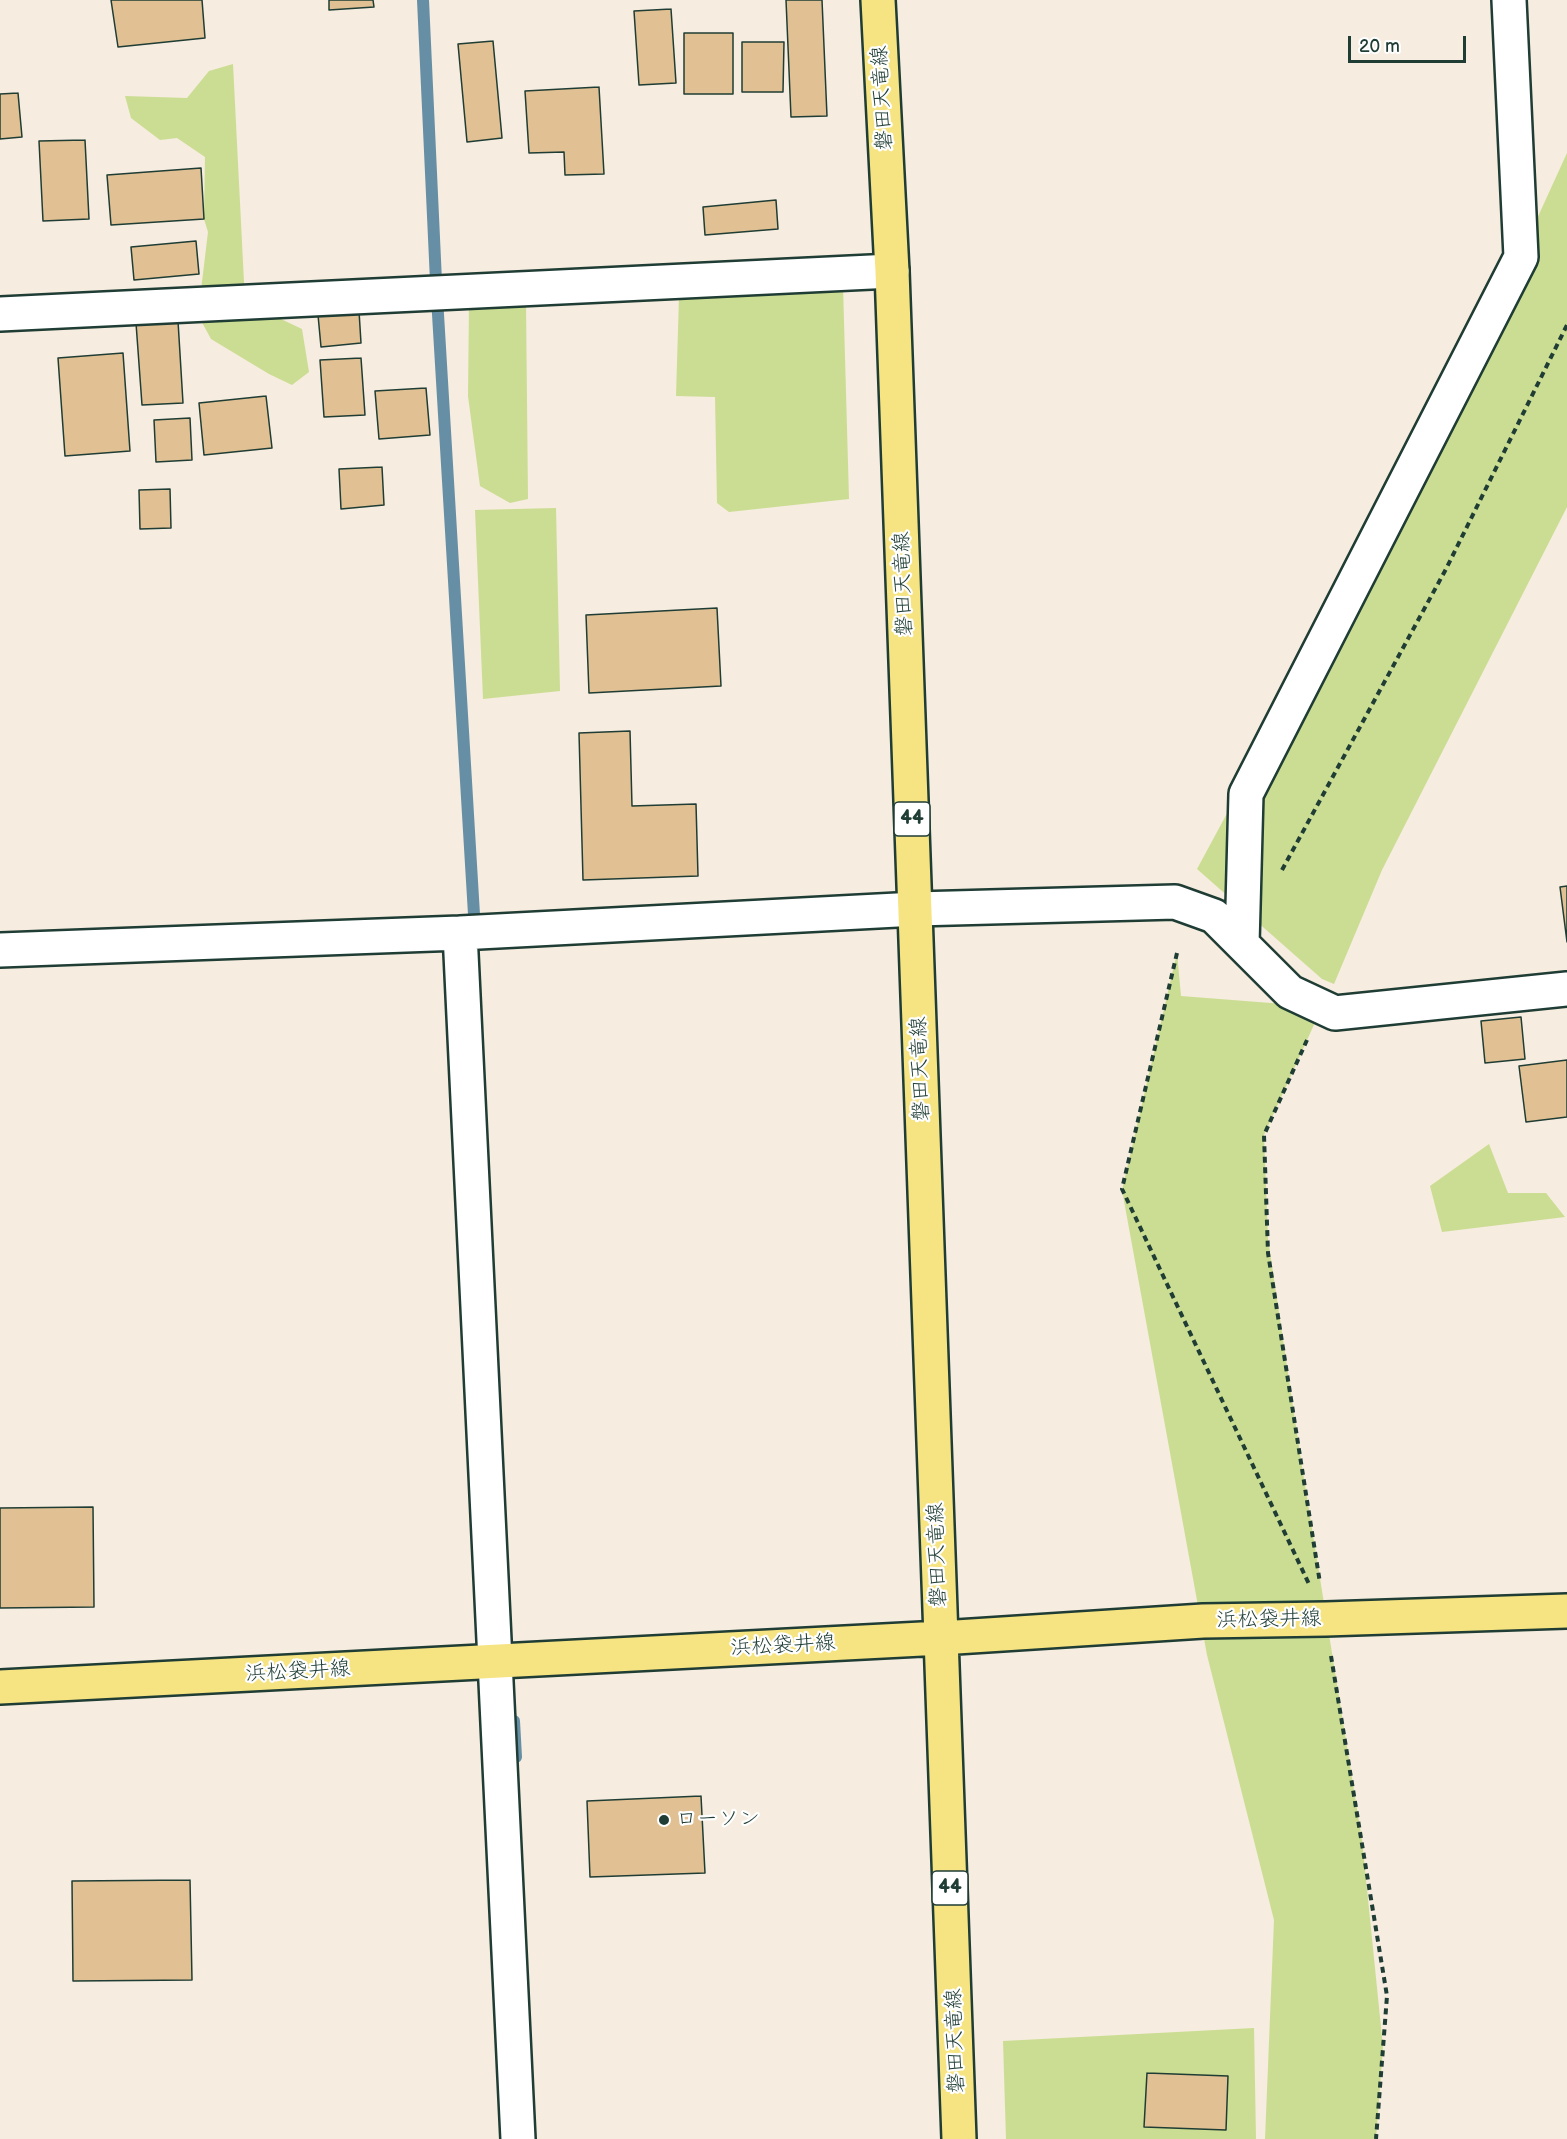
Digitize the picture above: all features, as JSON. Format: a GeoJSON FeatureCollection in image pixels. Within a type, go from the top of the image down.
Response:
{"type":"FeatureCollection","features":[{"type":"Feature","properties":{"kind":"main road","name":"磐田天竜線"},"geometry":{"type":"LineString","coordinates":[[878,0],[892,271],[959,2139]]}},
{"type":"Feature","properties":{"kind":"main road","name":"浜松袋井線"},"geometry":{"type":"LineString","coordinates":[[0,1687],[941,1638],[1203,1621],[1326,1620],[1567,1611]]}},
{"type":"Feature","properties":{"kind":"street"},"geometry":{"type":"LineString","coordinates":[[1242,944],[1246,794],[1521,257],[1509,0]]}},
{"type":"Feature","properties":{"kind":"street"},"geometry":{"type":"LineString","coordinates":[[0,314],[892,271]]}},
{"type":"Feature","properties":{"kind":"street"},"geometry":{"type":"LineString","coordinates":[[0,950],[460,933],[916,909],[1175,902],[1214,916],[1290,992],[1335,1013],[1567,989]]}},
{"type":"Feature","properties":{"kind":"street"},"geometry":{"type":"LineString","coordinates":[[460,933],[518,2139]]}},
{"type":"Feature","properties":{"kind":"path"},"geometry":{"type":"LineString","coordinates":[[1281,871],[1446,569],[1567,325]]}},
{"type":"Feature","properties":{"kind":"path"},"geometry":{"type":"LineString","coordinates":[[1177,953],[1122,1190],[1326,1620]]}},
{"type":"Feature","properties":{"kind":"path"},"geometry":{"type":"LineString","coordinates":[[1322,1007],[1264,1135],[1268,1253],[1387,1996],[1376,2139]]}},
{"type":"Feature","properties":{"kind":"green space"},"geometry":{"type":"Polygon","coordinates":[[[233,64],[245,302],[302,329],[309,372],[292,385],[211,339],[198,315],[208,232],[204,219],[205,157],[177,138],[160,140],[131,118],[125,96],[187,98],[209,71],[233,64]]]}},
{"type":"Feature","properties":{"kind":"green space"},"geometry":{"type":"Polygon","coordinates":[[[1567,153],[1567,507],[1382,870],[1334,984],[1322,979],[1197,869],[1413,469],[1504,291],[1567,153]]]}},
{"type":"Feature","properties":{"kind":"green space"},"geometry":{"type":"Polygon","coordinates":[[[843,286],[849,499],[729,512],[717,503],[715,397],[676,396],[679,297],[843,286]]]}},
{"type":"Feature","properties":{"kind":"green space"},"geometry":{"type":"Polygon","coordinates":[[[526,303],[528,499],[510,503],[480,486],[468,396],[469,305],[526,303]]]}},
{"type":"Feature","properties":{"kind":"green space"},"geometry":{"type":"Polygon","coordinates":[[[556,508],[560,691],[483,699],[475,510],[556,508]]]}},
{"type":"Feature","properties":{"kind":"green space"},"geometry":{"type":"Polygon","coordinates":[[[1177,953],[1181,996],[1322,1007],[1264,1135],[1268,1239],[1362,1840],[1383,2047],[1376,2139],[1265,2139],[1274,1920],[1207,1655],[1122,1190],[1177,953]]]}},
{"type":"Feature","properties":{"kind":"green space"},"geometry":{"type":"Polygon","coordinates":[[[1489,1144],[1508,1193],[1546,1193],[1565,1217],[1442,1232],[1430,1186],[1489,1144]]]}},
{"type":"Feature","properties":{"kind":"green space"},"geometry":{"type":"Polygon","coordinates":[[[1254,2028],[1256,2139],[1006,2139],[1003,2041],[1254,2028]]]}},
{"type":"Feature","properties":{"kind":"building"},"geometry":{"type":"Polygon","coordinates":[[[111,0],[202,0],[205,38],[118,47],[111,0]]]}},
{"type":"Feature","properties":{"kind":"building"},"geometry":{"type":"Polygon","coordinates":[[[329,0],[373,0],[374,7],[329,10],[329,0]]]}},
{"type":"Feature","properties":{"kind":"building"},"geometry":{"type":"Polygon","coordinates":[[[786,0],[822,0],[827,116],[791,117],[786,0]]]}},
{"type":"Feature","properties":{"kind":"building"},"geometry":{"type":"Polygon","coordinates":[[[671,9],[676,83],[639,85],[634,11],[671,9]]]}},
{"type":"Feature","properties":{"kind":"building"},"geometry":{"type":"Polygon","coordinates":[[[684,33],[733,33],[733,94],[684,94],[684,33]]]}},
{"type":"Feature","properties":{"kind":"building"},"geometry":{"type":"Polygon","coordinates":[[[493,41],[502,138],[467,142],[458,44],[493,41]]]}},
{"type":"Feature","properties":{"kind":"building"},"geometry":{"type":"Polygon","coordinates":[[[742,42],[784,42],[783,92],[742,92],[742,42]]]}},
{"type":"Feature","properties":{"kind":"building"},"geometry":{"type":"Polygon","coordinates":[[[599,87],[604,174],[565,175],[564,152],[529,153],[525,91],[599,87]]]}},
{"type":"Feature","properties":{"kind":"building"},"geometry":{"type":"Polygon","coordinates":[[[18,93],[22,137],[0,139],[0,94],[18,93]]]}},
{"type":"Feature","properties":{"kind":"building"},"geometry":{"type":"Polygon","coordinates":[[[85,140],[89,219],[43,221],[39,141],[85,140]]]}},
{"type":"Feature","properties":{"kind":"building"},"geometry":{"type":"Polygon","coordinates":[[[201,168],[204,219],[111,225],[107,175],[201,168]]]}},
{"type":"Feature","properties":{"kind":"building"},"geometry":{"type":"Polygon","coordinates":[[[776,200],[778,229],[705,235],[703,207],[776,200]]]}},
{"type":"Feature","properties":{"kind":"building"},"geometry":{"type":"Polygon","coordinates":[[[196,241],[199,274],[134,280],[131,247],[196,241]]]}},
{"type":"Feature","properties":{"kind":"building"},"geometry":{"type":"Polygon","coordinates":[[[359,311],[361,343],[321,347],[318,315],[359,311]]]}},
{"type":"Feature","properties":{"kind":"building"},"geometry":{"type":"Polygon","coordinates":[[[178,321],[183,403],[142,405],[136,323],[178,321]]]}},
{"type":"Feature","properties":{"kind":"building"},"geometry":{"type":"Polygon","coordinates":[[[123,353],[130,451],[65,456],[58,358],[123,353]]]}},
{"type":"Feature","properties":{"kind":"building"},"geometry":{"type":"Polygon","coordinates":[[[361,358],[365,415],[324,417],[320,360],[361,358]]]}},
{"type":"Feature","properties":{"kind":"building"},"geometry":{"type":"Polygon","coordinates":[[[426,388],[430,435],[379,439],[375,391],[426,388]]]}},
{"type":"Feature","properties":{"kind":"building"},"geometry":{"type":"Polygon","coordinates":[[[266,396],[272,448],[204,455],[199,403],[266,396]]]}},
{"type":"Feature","properties":{"kind":"building"},"geometry":{"type":"Polygon","coordinates":[[[190,418],[192,460],[156,462],[154,420],[190,418]]]}},
{"type":"Feature","properties":{"kind":"building"},"geometry":{"type":"Polygon","coordinates":[[[382,467],[384,505],[341,509],[339,469],[382,467]]]}},
{"type":"Feature","properties":{"kind":"building"},"geometry":{"type":"Polygon","coordinates":[[[170,489],[171,528],[140,529],[139,490],[170,489]]]}},
{"type":"Feature","properties":{"kind":"building"},"geometry":{"type":"Polygon","coordinates":[[[717,608],[721,686],[589,693],[586,615],[717,608]]]}},
{"type":"Feature","properties":{"kind":"building"},"geometry":{"type":"Polygon","coordinates":[[[630,731],[632,806],[696,804],[698,876],[583,880],[579,733],[630,731]]]}},
{"type":"Feature","properties":{"kind":"building"},"geometry":{"type":"Polygon","coordinates":[[[1567,886],[1567,942],[1560,887],[1567,886]]]}},
{"type":"Feature","properties":{"kind":"building"},"geometry":{"type":"Polygon","coordinates":[[[1521,1017],[1525,1059],[1485,1063],[1481,1021],[1521,1017]]]}},
{"type":"Feature","properties":{"kind":"building"},"geometry":{"type":"Polygon","coordinates":[[[1567,1060],[1567,1117],[1526,1122],[1519,1066],[1567,1060]]]}},
{"type":"Feature","properties":{"kind":"building"},"geometry":{"type":"Polygon","coordinates":[[[93,1507],[94,1607],[0,1608],[0,1508],[93,1507]]]}},
{"type":"Feature","properties":{"kind":"building"},"geometry":{"type":"Polygon","coordinates":[[[701,1796],[705,1873],[590,1877],[587,1801],[701,1796]]]}},
{"type":"Feature","properties":{"kind":"building"},"geometry":{"type":"Polygon","coordinates":[[[190,1880],[192,1980],[73,1981],[72,1881],[190,1880]]]}},
{"type":"Feature","properties":{"kind":"building"},"geometry":{"type":"Polygon","coordinates":[[[1147,2073],[1228,2076],[1226,2130],[1144,2127],[1147,2073]]]}},
{"type":"Feature","properties":{"kind":"waterway"},"geometry":{"type":"LineString","coordinates":[[423,0],[436,281],[475,931]]}},
{"type":"Feature","properties":{"kind":"waterway"},"geometry":{"type":"LineString","coordinates":[[514,1721],[516,1757]]}},
{"type":"Feature","properties":{"kind":"place","name":"ローソン"},"geometry":{"type":"Point","coordinates":[664,1820]}}]}
